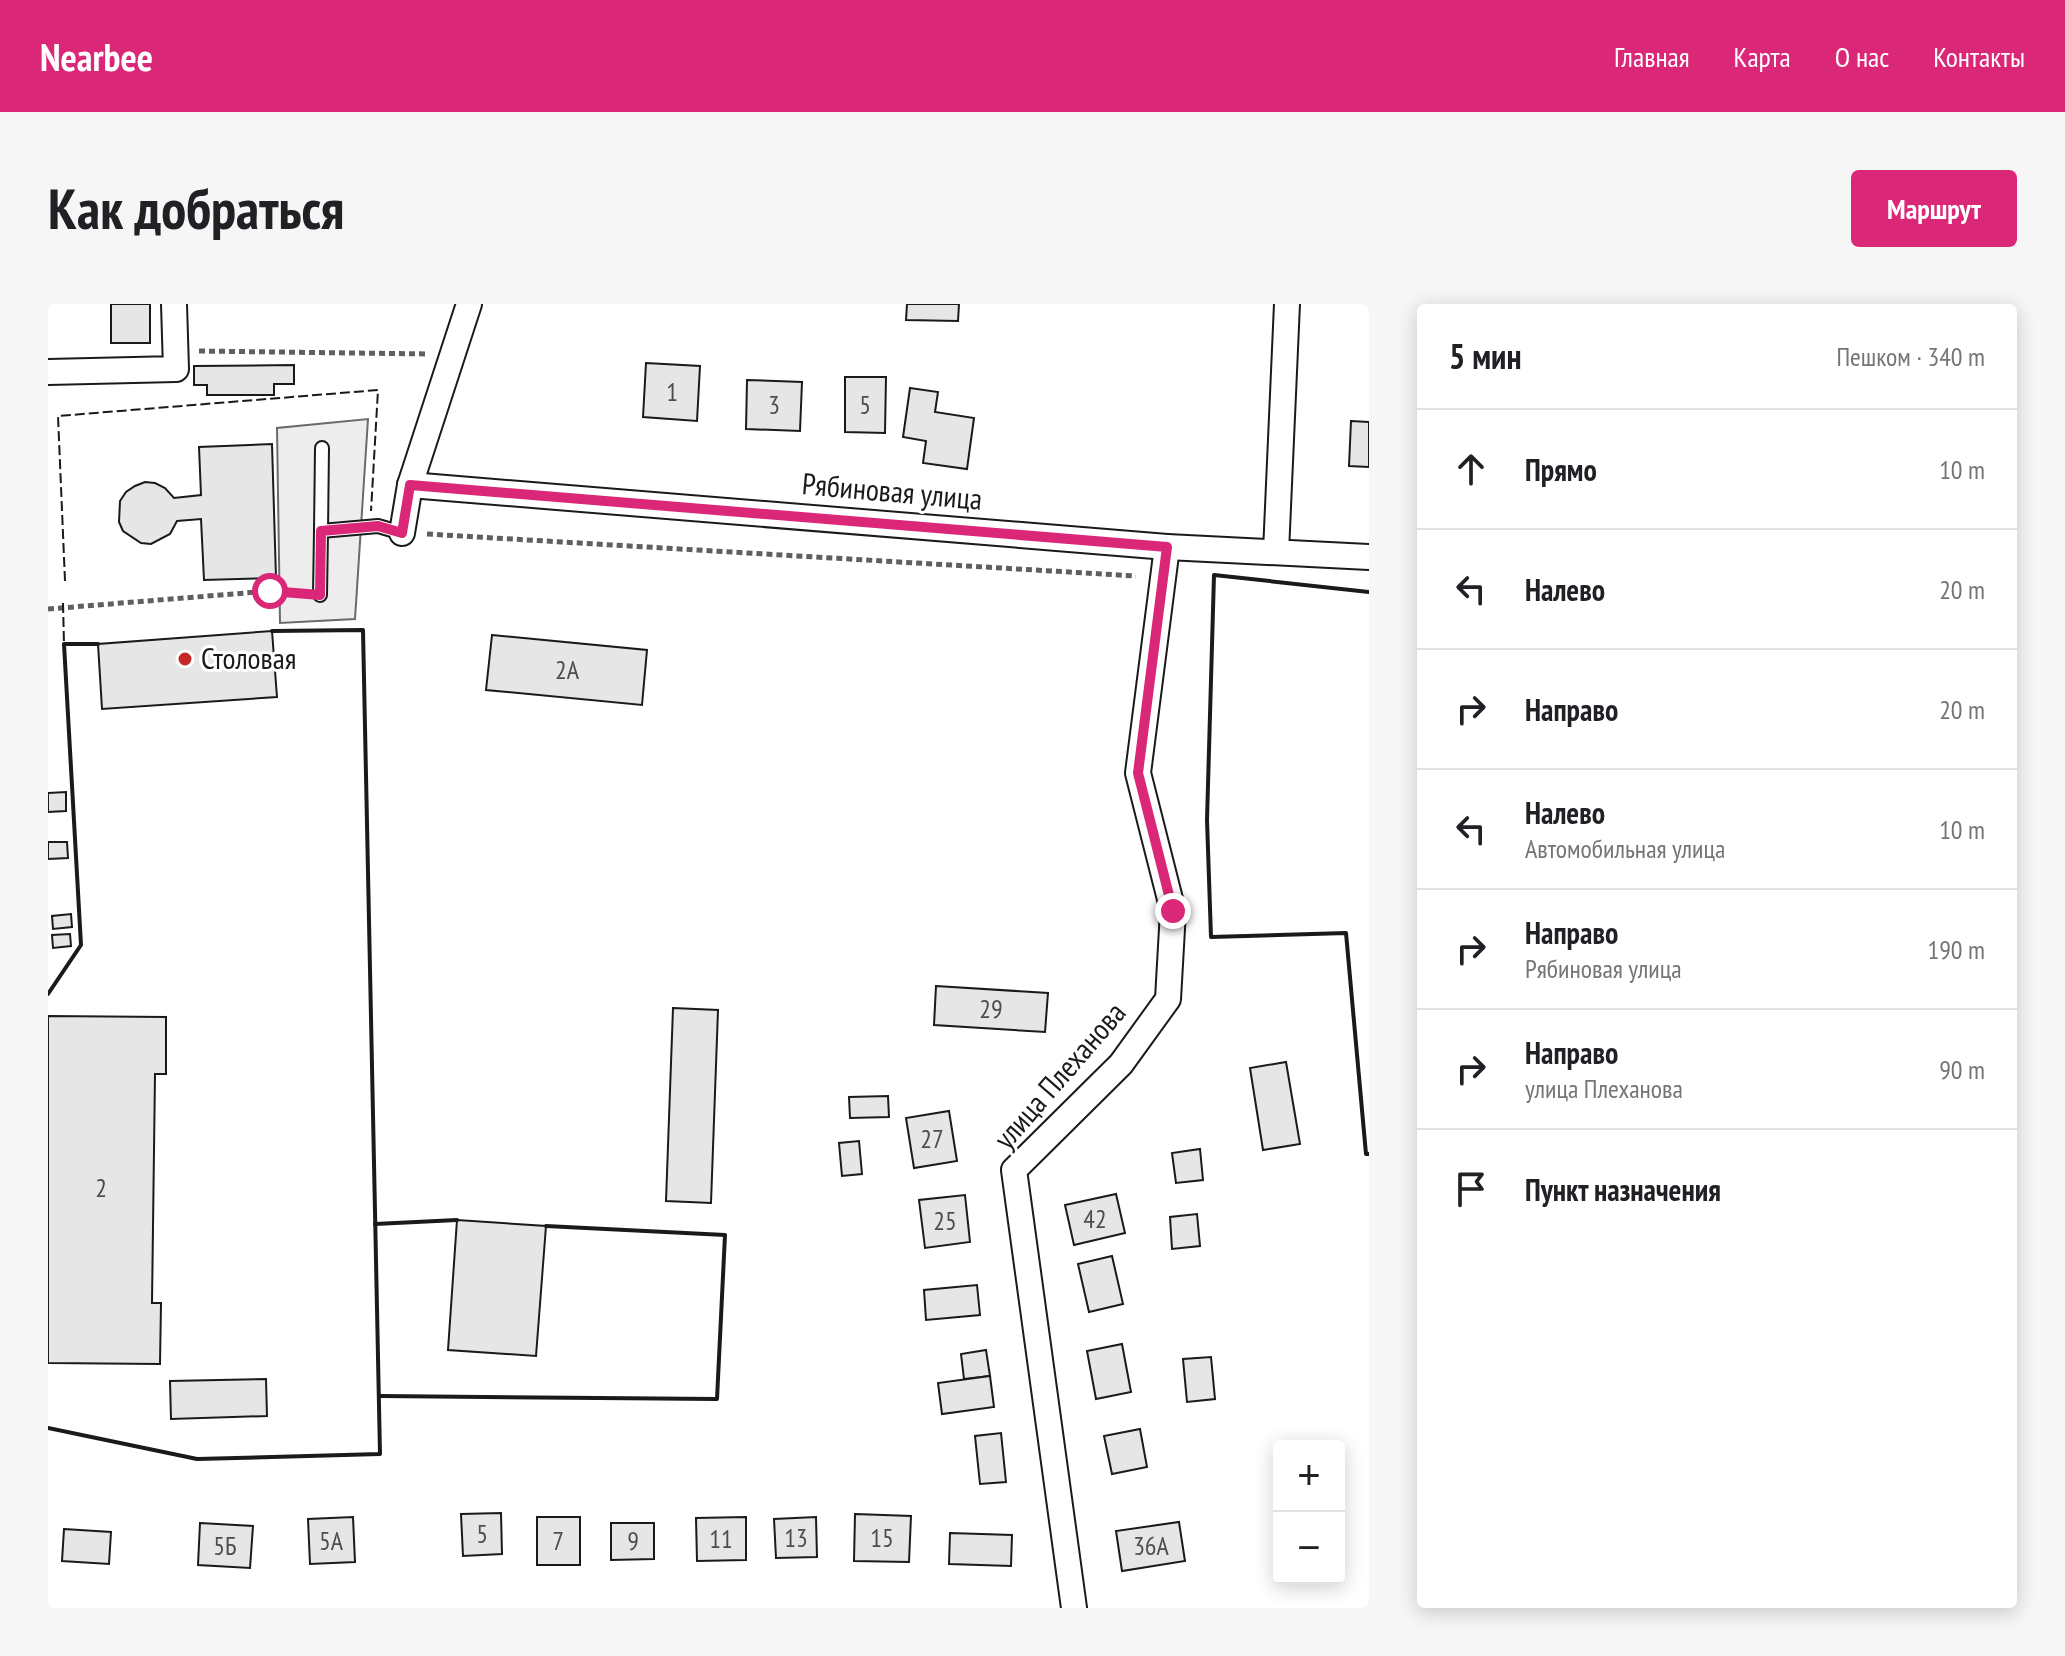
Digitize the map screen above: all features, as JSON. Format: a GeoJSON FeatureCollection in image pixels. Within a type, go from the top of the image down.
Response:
{"type":"FeatureCollection","features":[{"type":"Feature","properties":{"kind":"street"},"geometry":{"type":"LineString","coordinates":[[48,372],[176,369],[174,304]]}},
{"type":"Feature","properties":{"kind":"street"},"geometry":{"type":"LineString","coordinates":[[402,533],[410,485],[469,304]]}},
{"type":"Feature","properties":{"kind":"street"},"geometry":{"type":"LineString","coordinates":[[1276,552],[1287,304]]}},
{"type":"Feature","properties":{"kind":"street","name":"Рябиновая улица"},"geometry":{"type":"LineString","coordinates":[[410,485],[1167,547],[1369,557]]}},
{"type":"Feature","properties":{"kind":"street","name":"улица Плеханова"},"geometry":{"type":"LineString","coordinates":[[1074,1608],[1014,1170],[1121,1064],[1168,999],[1173,911],[1138,773],[1167,547]]}},
{"type":"Feature","properties":{"kind":"lane"},"geometry":{"type":"LineString","coordinates":[[320,595],[322,448]]}},
{"type":"Feature","properties":{"kind":"lane"},"geometry":{"type":"LineString","coordinates":[[321,531],[378,526],[402,533]]}},
{"type":"Feature","properties":{"kind":"path"},"geometry":{"type":"LineString","coordinates":[[176,351],[434,354]]}},
{"type":"Feature","properties":{"kind":"path"},"geometry":{"type":"LineString","coordinates":[[402,533],[1136,576]]}},
{"type":"Feature","properties":{"kind":"path"},"geometry":{"type":"LineString","coordinates":[[48,609],[270,591],[320,595]]}},
{"type":"Feature","properties":{"kind":"shaded area"},"geometry":{"type":"Polygon","coordinates":[[[368,419],[355,619],[280,623],[277,428],[368,419]]]}},
{"type":"Feature","properties":{"kind":"building"},"geometry":{"type":"Polygon","coordinates":[[[111,304],[150,304],[150,343],[111,343],[111,304]]]}},
{"type":"Feature","properties":{"kind":"building"},"geometry":{"type":"Polygon","coordinates":[[[907,304],[959,304],[958,321],[906,320],[907,304]]]}},
{"type":"Feature","properties":{"kind":"building"},"geometry":{"type":"Polygon","coordinates":[[[646,363],[700,366],[697,421],[643,417],[646,363]]]}},
{"type":"Feature","properties":{"kind":"building"},"geometry":{"type":"Polygon","coordinates":[[[294,365],[294,384],[274,384],[274,395],[207,395],[207,385],[194,385],[194,366],[294,365]]]}},
{"type":"Feature","properties":{"kind":"building"},"geometry":{"type":"Polygon","coordinates":[[[845,377],[886,377],[885,433],[845,432],[845,377]]]}},
{"type":"Feature","properties":{"kind":"building"},"geometry":{"type":"Polygon","coordinates":[[[747,380],[802,382],[800,431],[746,429],[747,380]]]}},
{"type":"Feature","properties":{"kind":"building"},"geometry":{"type":"Polygon","coordinates":[[[910,388],[938,392],[935,412],[974,418],[967,469],[923,463],[926,441],[903,437],[910,388]]]}},
{"type":"Feature","properties":{"kind":"building"},"geometry":{"type":"Polygon","coordinates":[[[1351,421],[1369,422],[1369,467],[1349,466],[1351,421]]]}},
{"type":"Feature","properties":{"kind":"building"},"geometry":{"type":"Polygon","coordinates":[[[272,444],[276,578],[204,580],[201,519],[177,521],[170,534],[151,544],[141,543],[123,531],[119,522],[120,501],[135,486],[145,482],[155,483],[174,498],[201,495],[199,447],[272,444]]]}},
{"type":"Feature","properties":{"kind":"building"},"geometry":{"type":"Polygon","coordinates":[[[272,631],[277,697],[102,709],[98,644],[272,631]]]}},
{"type":"Feature","properties":{"kind":"building"},"geometry":{"type":"Polygon","coordinates":[[[492,635],[647,650],[642,705],[486,690],[492,635]]]}},
{"type":"Feature","properties":{"kind":"building"},"geometry":{"type":"Polygon","coordinates":[[[66,792],[66,811],[48,812],[48,793],[66,792]]]}},
{"type":"Feature","properties":{"kind":"building"},"geometry":{"type":"Polygon","coordinates":[[[48,842],[67,842],[68,858],[48,859],[48,842]]]}},
{"type":"Feature","properties":{"kind":"building"},"geometry":{"type":"Polygon","coordinates":[[[71,914],[72,927],[53,929],[52,916],[71,914]]]}},
{"type":"Feature","properties":{"kind":"building"},"geometry":{"type":"Polygon","coordinates":[[[70,934],[71,946],[53,948],[52,935],[70,934]]]}},
{"type":"Feature","properties":{"kind":"building"},"geometry":{"type":"Polygon","coordinates":[[[936,986],[1048,993],[1045,1032],[934,1025],[936,986]]]}},
{"type":"Feature","properties":{"kind":"building"},"geometry":{"type":"Polygon","coordinates":[[[673,1008],[718,1010],[711,1203],[666,1201],[673,1008]]]}},
{"type":"Feature","properties":{"kind":"building"},"geometry":{"type":"Polygon","coordinates":[[[48,1016],[166,1017],[166,1074],[155,1074],[152,1303],[161,1303],[160,1364],[48,1363],[48,1016]]]}},
{"type":"Feature","properties":{"kind":"building"},"geometry":{"type":"Polygon","coordinates":[[[1286,1062],[1300,1144],[1263,1150],[1250,1068],[1286,1062]]]}},
{"type":"Feature","properties":{"kind":"building"},"geometry":{"type":"Polygon","coordinates":[[[888,1096],[889,1117],[850,1118],[849,1097],[888,1096]]]}},
{"type":"Feature","properties":{"kind":"building"},"geometry":{"type":"Polygon","coordinates":[[[949,1111],[957,1161],[914,1168],[906,1118],[949,1111]]]}},
{"type":"Feature","properties":{"kind":"building"},"geometry":{"type":"Polygon","coordinates":[[[859,1141],[862,1174],[842,1176],[839,1143],[859,1141]]]}},
{"type":"Feature","properties":{"kind":"building"},"geometry":{"type":"Polygon","coordinates":[[[1200,1149],[1203,1180],[1176,1183],[1172,1153],[1200,1149]]]}},
{"type":"Feature","properties":{"kind":"building"},"geometry":{"type":"Polygon","coordinates":[[[1116,1194],[1125,1233],[1074,1245],[1065,1205],[1116,1194]]]}},
{"type":"Feature","properties":{"kind":"building"},"geometry":{"type":"Polygon","coordinates":[[[965,1195],[970,1242],[925,1248],[919,1200],[965,1195]]]}},
{"type":"Feature","properties":{"kind":"building"},"geometry":{"type":"Polygon","coordinates":[[[1197,1214],[1200,1246],[1172,1249],[1170,1217],[1197,1214]]]}},
{"type":"Feature","properties":{"kind":"building"},"geometry":{"type":"Polygon","coordinates":[[[457,1220],[546,1226],[536,1356],[448,1350],[457,1220]]]}},
{"type":"Feature","properties":{"kind":"building"},"geometry":{"type":"Polygon","coordinates":[[[1112,1256],[1123,1304],[1089,1312],[1078,1264],[1112,1256]]]}},
{"type":"Feature","properties":{"kind":"building"},"geometry":{"type":"Polygon","coordinates":[[[977,1285],[980,1315],[926,1320],[924,1290],[977,1285]]]}},
{"type":"Feature","properties":{"kind":"building"},"geometry":{"type":"Polygon","coordinates":[[[1122,1344],[1131,1392],[1096,1399],[1087,1351],[1122,1344]]]}},
{"type":"Feature","properties":{"kind":"building"},"geometry":{"type":"Polygon","coordinates":[[[986,1350],[990,1376],[964,1379],[961,1354],[986,1350]]]}},
{"type":"Feature","properties":{"kind":"building"},"geometry":{"type":"Polygon","coordinates":[[[1211,1357],[1215,1399],[1187,1402],[1183,1359],[1211,1357]]]}},
{"type":"Feature","properties":{"kind":"building"},"geometry":{"type":"Polygon","coordinates":[[[990,1376],[994,1407],[942,1414],[938,1383],[990,1376]]]}},
{"type":"Feature","properties":{"kind":"building"},"geometry":{"type":"Polygon","coordinates":[[[266,1379],[267,1416],[171,1419],[170,1381],[266,1379]]]}},
{"type":"Feature","properties":{"kind":"building"},"geometry":{"type":"Polygon","coordinates":[[[1140,1429],[1147,1467],[1112,1474],[1104,1436],[1140,1429]]]}},
{"type":"Feature","properties":{"kind":"building"},"geometry":{"type":"Polygon","coordinates":[[[1001,1433],[1006,1482],[980,1484],[975,1436],[1001,1433]]]}},
{"type":"Feature","properties":{"kind":"building"},"geometry":{"type":"Polygon","coordinates":[[[501,1513],[502,1554],[463,1556],[461,1514],[501,1513]]]}},
{"type":"Feature","properties":{"kind":"building"},"geometry":{"type":"Polygon","coordinates":[[[855,1514],[911,1516],[909,1562],[854,1561],[855,1514]]]}},
{"type":"Feature","properties":{"kind":"building"},"geometry":{"type":"Polygon","coordinates":[[[353,1517],[355,1562],[310,1564],[308,1519],[353,1517]]]}},
{"type":"Feature","properties":{"kind":"building"},"geometry":{"type":"Polygon","coordinates":[[[537,1517],[580,1517],[580,1565],[537,1565],[537,1517]]]}},
{"type":"Feature","properties":{"kind":"building"},"geometry":{"type":"Polygon","coordinates":[[[746,1517],[746,1560],[697,1561],[696,1518],[746,1517]]]}},
{"type":"Feature","properties":{"kind":"building"},"geometry":{"type":"Polygon","coordinates":[[[816,1517],[817,1557],[776,1558],[774,1519],[816,1517]]]}},
{"type":"Feature","properties":{"kind":"building"},"geometry":{"type":"Polygon","coordinates":[[[1179,1522],[1185,1561],[1122,1571],[1116,1531],[1179,1522]]]}},
{"type":"Feature","properties":{"kind":"building"},"geometry":{"type":"Polygon","coordinates":[[[200,1523],[253,1526],[250,1568],[198,1565],[200,1523]]]}},
{"type":"Feature","properties":{"kind":"building"},"geometry":{"type":"Polygon","coordinates":[[[611,1523],[654,1523],[654,1559],[611,1560],[611,1523]]]}},
{"type":"Feature","properties":{"kind":"building"},"geometry":{"type":"Polygon","coordinates":[[[64,1529],[111,1532],[109,1564],[62,1561],[64,1529]]]}},
{"type":"Feature","properties":{"kind":"building"},"geometry":{"type":"Polygon","coordinates":[[[950,1533],[1012,1535],[1011,1566],[949,1564],[950,1533]]]}},
{"type":"Feature","properties":{"kind":"fence"},"geometry":{"type":"LineString","coordinates":[[65,581],[58,416],[378,390],[371,511]]}},
{"type":"Feature","properties":{"kind":"fence"},"geometry":{"type":"LineString","coordinates":[[63,603],[64,644]]}},
{"type":"Feature","properties":{"kind":"wall"},"geometry":{"type":"LineString","coordinates":[[1369,592],[1214,575],[1207,820],[1211,937],[1346,933],[1366,1154],[1369,1154]]}},
{"type":"Feature","properties":{"kind":"wall"},"geometry":{"type":"LineString","coordinates":[[48,1428],[197,1459],[380,1454],[363,630],[272,631]]}},
{"type":"Feature","properties":{"kind":"wall"},"geometry":{"type":"LineString","coordinates":[[48,994],[81,945],[64,644],[98,644]]}},
{"type":"Feature","properties":{"kind":"wall"},"geometry":{"type":"LineString","coordinates":[[375,1224],[457,1220]]}},
{"type":"Feature","properties":{"kind":"wall"},"geometry":{"type":"LineString","coordinates":[[379,1396],[717,1399],[725,1235],[546,1226]]}},
{"type":"Feature","properties":{"kind":"place","name":"Столовая"},"geometry":{"type":"Point","coordinates":[185,659]}},
{"type":"Feature","properties":{"kind":"route"},"geometry":{"type":"LineString","coordinates":[[270,591],[320,595],[321,531],[378,526],[402,533],[410,485],[1167,547],[1138,773],[1173,911]]}}]}
